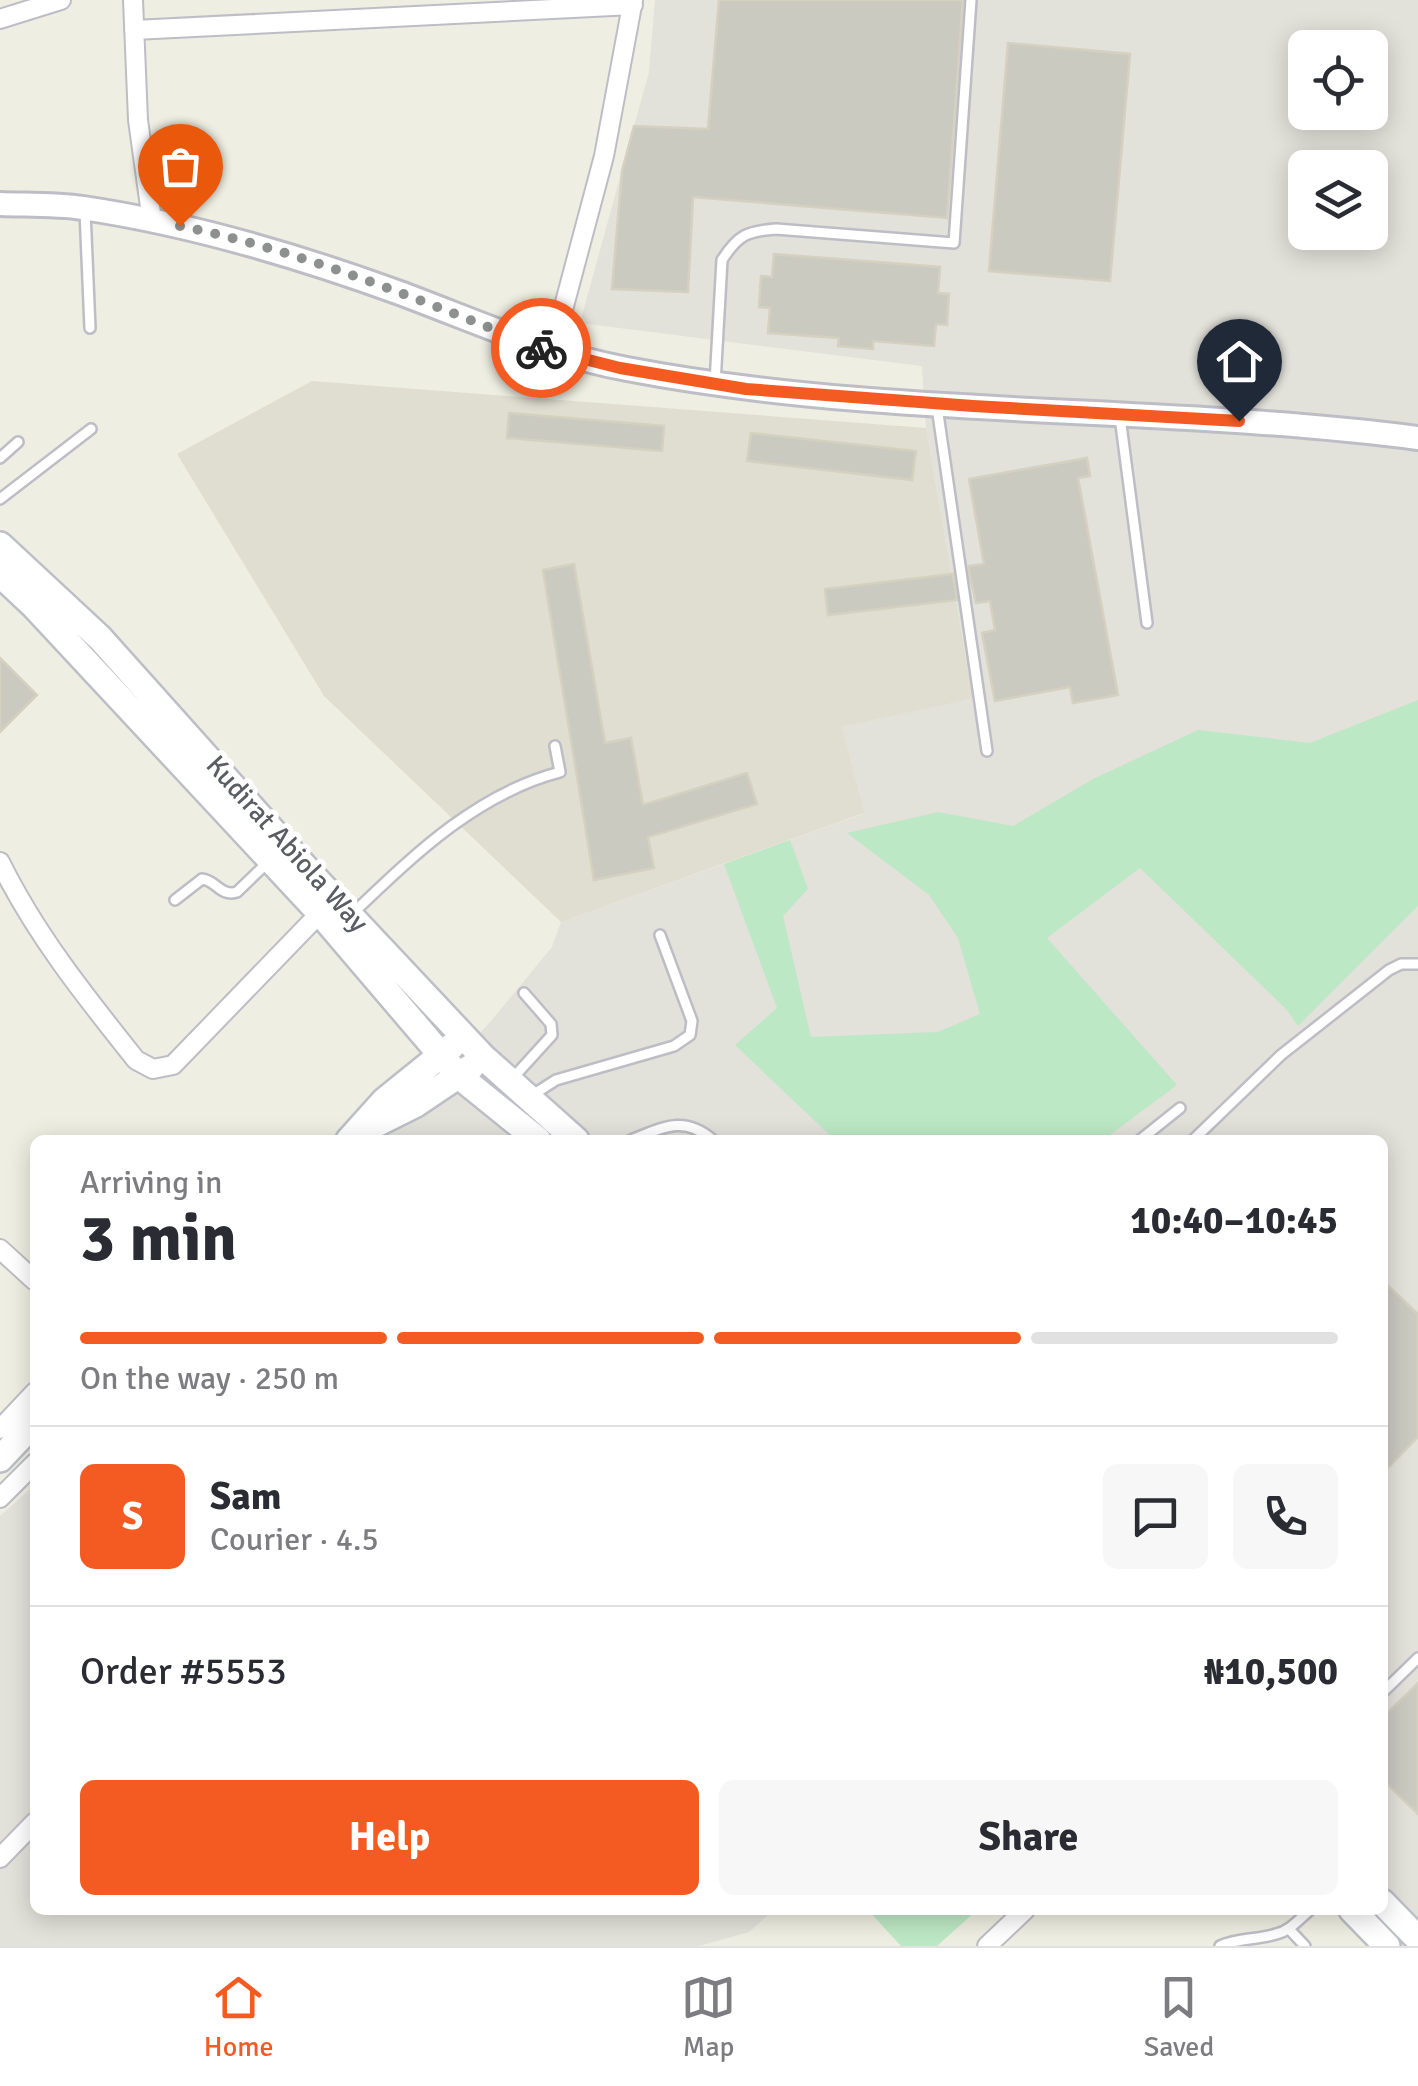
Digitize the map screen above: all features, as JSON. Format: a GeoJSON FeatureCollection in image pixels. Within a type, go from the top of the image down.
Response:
{"type":"FeatureCollection","features":[{"type":"Feature","properties":{"kind":"main road","name":"Kudirat Abiola Way"},"geometry":{"type":"LineString","coordinates":[[0,545],[100,638],[350,916],[483,1057],[571,1135]]}},
{"type":"Feature","properties":{"kind":"main road","name":"Kudirat Abiola Way"},"geometry":{"type":"LineString","coordinates":[[0,574],[320,913],[459,1076],[530,1135]]}},
{"type":"Feature","properties":{"kind":"main road"},"geometry":{"type":"LineString","coordinates":[[355,1135],[384,1102],[464,1037]]}},
{"type":"Feature","properties":{"kind":"main road"},"geometry":{"type":"LineString","coordinates":[[356,1135],[416,1104],[483,1057]]}},
{"type":"Feature","properties":{"kind":"main road"},"geometry":{"type":"LineString","coordinates":[[0,1459],[30,1427]]}},
{"type":"Feature","properties":{"kind":"main road"},"geometry":{"type":"LineString","coordinates":[[1388,1908],[1418,1939]]}},
{"type":"Feature","properties":{"kind":"main road"},"geometry":{"type":"LineString","coordinates":[[1357,1915],[1387,1946]]}},
{"type":"Feature","properties":{"kind":"street"},"geometry":{"type":"LineString","coordinates":[[0,20],[61,0]]}},
{"type":"Feature","properties":{"kind":"street"},"geometry":{"type":"LineString","coordinates":[[133,0],[138,120],[152,221]]}},
{"type":"Feature","properties":{"kind":"street"},"geometry":{"type":"LineString","coordinates":[[134,30],[633,2],[604,156],[552,352]]}},
{"type":"Feature","properties":{"kind":"street"},"geometry":{"type":"LineString","coordinates":[[0,204],[85,208],[271,250],[396,292],[552,352],[715,386],[937,404],[1318,425],[1418,438]]}},
{"type":"Feature","properties":{"kind":"street"},"geometry":{"type":"LineString","coordinates":[[0,862],[24,910],[56,958],[136,1060],[154,1068],[173,1065],[320,913]]}},
{"type":"Feature","properties":{"kind":"street"},"geometry":{"type":"LineString","coordinates":[[0,1249],[30,1276]]}},
{"type":"Feature","properties":{"kind":"street"},"geometry":{"type":"LineString","coordinates":[[0,1430],[30,1397]]}},
{"type":"Feature","properties":{"kind":"street"},"geometry":{"type":"LineString","coordinates":[[0,1498],[30,1467]]}},
{"type":"Feature","properties":{"kind":"street"},"geometry":{"type":"LineString","coordinates":[[0,1858],[30,1827]]}},
{"type":"Feature","properties":{"kind":"street"},"geometry":{"type":"LineString","coordinates":[[988,1946],[1020,1915]]}},
{"type":"Feature","properties":{"kind":"lane"},"geometry":{"type":"LineString","coordinates":[[715,386],[722,260],[732,243],[751,231],[776,229],[954,243],[971,0]]}},
{"type":"Feature","properties":{"kind":"lane"},"geometry":{"type":"LineString","coordinates":[[85,208],[90,328]]}},
{"type":"Feature","properties":{"kind":"lane"},"geometry":{"type":"LineString","coordinates":[[937,404],[987,751]]}},
{"type":"Feature","properties":{"kind":"lane"},"geometry":{"type":"LineString","coordinates":[[1120,415],[1147,624]]}},
{"type":"Feature","properties":{"kind":"lane"},"geometry":{"type":"LineString","coordinates":[[0,499],[91,428]]}},
{"type":"Feature","properties":{"kind":"lane"},"geometry":{"type":"LineString","coordinates":[[0,458],[18,442]]}},
{"type":"Feature","properties":{"kind":"lane"},"geometry":{"type":"LineString","coordinates":[[350,916],[457,821],[515,788],[560,772],[555,746]]}},
{"type":"Feature","properties":{"kind":"lane"},"geometry":{"type":"LineString","coordinates":[[175,900],[202,879],[208,879],[225,893],[237,892],[269,862]]}},
{"type":"Feature","properties":{"kind":"lane"},"geometry":{"type":"LineString","coordinates":[[520,1089],[674,1046],[690,1035],[692,1020],[660,934]]}},
{"type":"Feature","properties":{"kind":"lane"},"geometry":{"type":"LineString","coordinates":[[1198,1135],[1281,1055],[1376,980],[1401,964],[1418,964]]}},
{"type":"Feature","properties":{"kind":"lane"},"geometry":{"type":"LineString","coordinates":[[520,1089],[552,1036],[551,1024],[524,993]]}},
{"type":"Feature","properties":{"kind":"lane"},"geometry":{"type":"LineString","coordinates":[[1146,1135],[1180,1108]]}},
{"type":"Feature","properties":{"kind":"lane"},"geometry":{"type":"LineString","coordinates":[[647,1135],[678,1125],[696,1126],[707,1135]]}},
{"type":"Feature","properties":{"kind":"lane"},"geometry":{"type":"LineString","coordinates":[[1388,1687],[1418,1658]]}},
{"type":"Feature","properties":{"kind":"lane"},"geometry":{"type":"LineString","coordinates":[[1220,1946],[1233,1940],[1276,1934],[1289,1929],[1304,1915]]}},
{"type":"Feature","properties":{"kind":"lane"},"geometry":{"type":"LineString","coordinates":[[1289,1929],[1305,1946]]}},
{"type":"Feature","properties":{"kind":"shaded area"},"geometry":{"type":"Polygon","coordinates":[[[655,0],[1418,0],[1418,1919],[1388,1888],[1388,1135],[388,1135],[552,947],[561,922],[863,814],[842,727],[973,697],[926,428],[922,366],[580,323],[649,72],[655,0]]]}},
{"type":"Feature","properties":{"kind":"shaded area"},"geometry":{"type":"Polygon","coordinates":[[[312,381],[926,428],[973,698],[842,727],[864,813],[561,922],[324,696],[177,454],[312,381]]]}},
{"type":"Feature","properties":{"kind":"shaded area"},"geometry":{"type":"Polygon","coordinates":[[[30,1489],[30,1915],[768,1915],[749,1932],[699,1946],[0,1946],[0,1516],[30,1489]]]}},
{"type":"Feature","properties":{"kind":"green space"},"geometry":{"type":"Polygon","coordinates":[[[1418,700],[1418,906],[1298,1026],[1287,1010],[1140,868],[1047,938],[1177,1085],[1110,1135],[830,1135],[735,1045],[777,1008],[724,864],[790,840],[808,889],[783,916],[811,1037],[938,1032],[980,1014],[958,938],[929,895],[847,833],[938,812],[1013,826],[1093,779],[1198,730],[1310,743],[1418,700]]]}},
{"type":"Feature","properties":{"kind":"green space"},"geometry":{"type":"Polygon","coordinates":[[[873,1915],[971,1915],[937,1946],[901,1946],[873,1915]]]}},
{"type":"Feature","properties":{"kind":"building"},"geometry":{"type":"Polygon","coordinates":[[[719,0],[963,0],[947,218],[693,197],[688,292],[612,289],[622,171],[634,126],[708,129],[719,0]]]}},
{"type":"Feature","properties":{"kind":"building"},"geometry":{"type":"Polygon","coordinates":[[[1008,43],[1130,54],[1110,281],[989,271],[1008,43]]]}},
{"type":"Feature","properties":{"kind":"building"},"geometry":{"type":"Polygon","coordinates":[[[774,254],[940,267],[938,293],[949,294],[947,325],[936,324],[934,346],[873,341],[873,349],[838,346],[839,338],[768,333],[770,308],[759,307],[761,276],[772,277],[774,254]]]}},
{"type":"Feature","properties":{"kind":"building"},"geometry":{"type":"Polygon","coordinates":[[[509,413],[664,426],[662,451],[507,438],[509,413]]]}},
{"type":"Feature","properties":{"kind":"building"},"geometry":{"type":"Polygon","coordinates":[[[751,433],[916,451],[912,480],[747,461],[751,433]]]}},
{"type":"Feature","properties":{"kind":"building"},"geometry":{"type":"Polygon","coordinates":[[[1087,458],[1090,476],[1078,478],[1118,695],[1073,703],[1070,687],[995,701],[982,633],[995,630],[990,601],[976,603],[969,572],[969,566],[984,564],[969,479],[1087,458]]]}},
{"type":"Feature","properties":{"kind":"building"},"geometry":{"type":"Polygon","coordinates":[[[574,564],[605,743],[631,738],[643,805],[747,773],[757,804],[648,837],[654,868],[594,880],[543,570],[574,564]]]}},
{"type":"Feature","properties":{"kind":"building"},"geometry":{"type":"Polygon","coordinates":[[[953,574],[957,600],[828,615],[825,589],[953,574]]]}},
{"type":"Feature","properties":{"kind":"building"},"geometry":{"type":"Polygon","coordinates":[[[0,658],[37,695],[0,732],[0,658]]]}},
{"type":"Feature","properties":{"kind":"building"},"geometry":{"type":"Polygon","coordinates":[[[1388,1286],[1418,1314],[1418,1437],[1388,1468],[1388,1286]]]}},
{"type":"Feature","properties":{"kind":"building"},"geometry":{"type":"Polygon","coordinates":[[[1418,1683],[1418,1814],[1388,1785],[1388,1712],[1418,1683]]]}},
{"type":"Feature","properties":{"kind":"way so far"},"geometry":{"type":"LineString","coordinates":[[180,226],[271,250],[396,292],[541,348]]}},
{"type":"Feature","properties":{"kind":"route"},"geometry":{"type":"LineString","coordinates":[[541,348],[715,386],[1239,421]]}}]}
